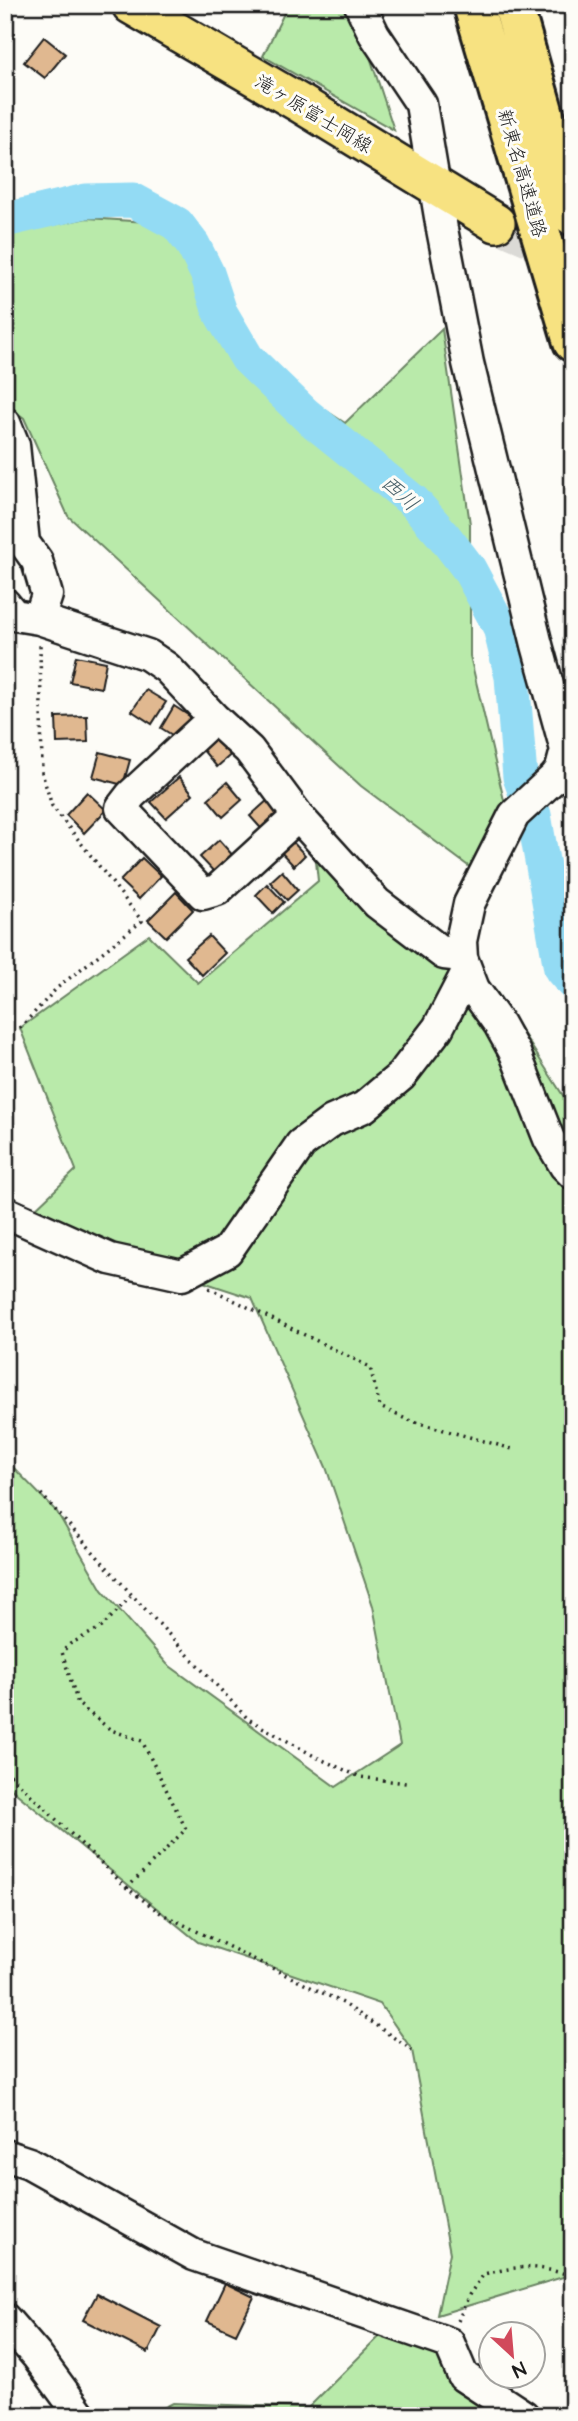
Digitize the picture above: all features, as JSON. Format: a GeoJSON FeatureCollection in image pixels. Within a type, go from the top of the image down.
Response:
{"type":"FeatureCollection","features":[{"type":"Feature","properties":{"kind":"highway","name":"新東名高速道路"},"geometry":{"type":"LineString","coordinates":[[472,5],[573,342]]}},
{"type":"Feature","properties":{"kind":"highway","name":"新東名高速道路"},"geometry":{"type":"LineString","coordinates":[[513,5],[573,216]]}},
{"type":"Feature","properties":{"kind":"main road","name":"滝ヶ原富士岡線"},"geometry":{"type":"LineString","coordinates":[[131,5],[301,104],[496,223]]}},
{"type":"Feature","properties":{"kind":"street"},"geometry":{"type":"LineString","coordinates":[[5,1212],[110,1259],[182,1275],[227,1251],[302,1144],[332,1121],[364,1107],[401,1076],[438,1028],[464,965],[464,921],[469,904],[514,815],[561,769],[566,750],[537,645],[468,363],[421,104],[374,34],[360,5]]}},
{"type":"Feature","properties":{"kind":"street"},"geometry":{"type":"LineString","coordinates":[[5,423],[14,445],[24,542],[37,561],[47,595],[39,620]]}},
{"type":"Feature","properties":{"kind":"street"},"geometry":{"type":"LineString","coordinates":[[5,604],[14,615],[39,620],[148,655],[167,668],[248,750],[298,816],[377,903],[443,954],[464,965],[474,989],[508,1039],[549,1139],[565,1167],[573,1174]]}},
{"type":"Feature","properties":{"kind":"street"},"geometry":{"type":"LineString","coordinates":[[214,718],[131,795],[121,808],[203,894],[217,890],[298,816]]}},
{"type":"Feature","properties":{"kind":"street"},"geometry":{"type":"LineString","coordinates":[[5,2155],[29,2163],[194,2255],[449,2343],[463,2376],[524,2416]]}},
{"type":"Feature","properties":{"kind":"street"},"geometry":{"type":"LineString","coordinates":[[5,2319],[37,2356],[81,2416]]}},
{"type":"Feature","properties":{"kind":"path"},"geometry":{"type":"LineString","coordinates":[[20,1028],[57,988],[142,921],[52,806],[42,773],[39,620]]}},
{"type":"Feature","properties":{"kind":"path"},"geometry":{"type":"LineString","coordinates":[[182,1275],[370,1367],[380,1407],[408,1420],[516,1450]]}},
{"type":"Feature","properties":{"kind":"path"},"geometry":{"type":"LineString","coordinates":[[41,1494],[248,1719],[316,1757],[360,1777],[406,1783]]}},
{"type":"Feature","properties":{"kind":"path"},"geometry":{"type":"LineString","coordinates":[[127,1888],[186,1829],[142,1741],[111,1730],[78,1704],[62,1652],[70,1644],[102,1627],[132,1595]]}},
{"type":"Feature","properties":{"kind":"path"},"geometry":{"type":"LineString","coordinates":[[5,1770],[127,1888],[162,1914],[343,2003],[412,2050]]}},
{"type":"Feature","properties":{"kind":"path"},"geometry":{"type":"LineString","coordinates":[[449,2343],[469,2295],[484,2274],[518,2266],[573,2276]]}},
{"type":"Feature","properties":{"kind":"green space"},"geometry":{"type":"Polygon","coordinates":[[[288,5],[353,5],[394,130],[263,56],[288,5]]]}},
{"type":"Feature","properties":{"kind":"green space"},"geometry":{"type":"Polygon","coordinates":[[[87,218],[177,224],[247,358],[345,423],[442,329],[470,524],[470,656],[507,813],[479,874],[361,786],[68,516],[24,418],[5,404],[5,235],[87,218]]]}},
{"type":"Feature","properties":{"kind":"green space"},"geometry":{"type":"Polygon","coordinates":[[[313,832],[443,965],[481,989],[496,991],[573,1111],[573,2274],[437,2315],[450,2253],[412,2050],[380,2004],[198,1942],[5,1784],[5,1459],[57,1512],[102,1590],[167,1664],[336,1787],[400,1745],[373,1606],[326,1467],[252,1298],[182,1275],[31,1213],[76,1170],[20,1028],[149,935],[198,983],[318,881],[313,832]]]}},
{"type":"Feature","properties":{"kind":"green space"},"geometry":{"type":"Polygon","coordinates":[[[392,2324],[472,2382],[480,2416],[148,2416],[173,2403],[308,2408],[392,2324]]]}},
{"type":"Feature","properties":{"kind":"building"},"geometry":{"type":"Polygon","coordinates":[[[44,37],[65,54],[45,78],[24,62],[44,37]]]}},
{"type":"Feature","properties":{"kind":"building"},"geometry":{"type":"Polygon","coordinates":[[[76,656],[106,662],[101,688],[70,682],[76,656]]]}},
{"type":"Feature","properties":{"kind":"building"},"geometry":{"type":"Polygon","coordinates":[[[146,690],[166,702],[152,724],[132,711],[146,690]]]}},
{"type":"Feature","properties":{"kind":"building"},"geometry":{"type":"Polygon","coordinates":[[[174,706],[194,719],[180,740],[161,728],[174,706]]]}},
{"type":"Feature","properties":{"kind":"building"},"geometry":{"type":"Polygon","coordinates":[[[87,716],[88,742],[57,743],[56,717],[87,716]]]}},
{"type":"Feature","properties":{"kind":"building"},"geometry":{"type":"Polygon","coordinates":[[[221,732],[236,750],[217,767],[202,749],[221,732]]]}},
{"type":"Feature","properties":{"kind":"building"},"geometry":{"type":"Polygon","coordinates":[[[100,752],[130,760],[123,785],[93,777],[100,752]]]}},
{"type":"Feature","properties":{"kind":"building"},"geometry":{"type":"Polygon","coordinates":[[[179,777],[193,794],[166,818],[151,802],[179,777]]]}},
{"type":"Feature","properties":{"kind":"building"},"geometry":{"type":"Polygon","coordinates":[[[227,782],[242,800],[223,817],[208,799],[227,782]]]}},
{"type":"Feature","properties":{"kind":"building"},"geometry":{"type":"Polygon","coordinates":[[[87,792],[106,810],[84,833],[66,815],[87,792]]]}},
{"type":"Feature","properties":{"kind":"building"},"geometry":{"type":"Polygon","coordinates":[[[269,799],[284,817],[266,834],[250,816],[269,799]]]}},
{"type":"Feature","properties":{"kind":"building"},"geometry":{"type":"Polygon","coordinates":[[[288,837],[305,855],[294,866],[277,848],[288,837]]]}},
{"type":"Feature","properties":{"kind":"building"},"geometry":{"type":"Polygon","coordinates":[[[219,840],[235,858],[216,874],[200,857],[219,840]]]}},
{"type":"Feature","properties":{"kind":"building"},"geometry":{"type":"Polygon","coordinates":[[[142,858],[161,876],[139,899],[120,881],[142,858]]]}},
{"type":"Feature","properties":{"kind":"building"},"geometry":{"type":"Polygon","coordinates":[[[282,871],[298,890],[287,900],[270,882],[282,871]]]}},
{"type":"Feature","properties":{"kind":"building"},"geometry":{"type":"Polygon","coordinates":[[[267,884],[284,902],[273,913],[256,895],[267,884]]]}},
{"type":"Feature","properties":{"kind":"building"},"geometry":{"type":"Polygon","coordinates":[[[176,892],[193,910],[166,937],[148,920],[176,892]]]}},
{"type":"Feature","properties":{"kind":"building"},"geometry":{"type":"Polygon","coordinates":[[[209,936],[225,953],[202,975],[185,957],[209,936]]]}},
{"type":"Feature","properties":{"kind":"building"},"geometry":{"type":"Polygon","coordinates":[[[225,2283],[254,2297],[236,2334],[207,2321],[225,2283]]]}},
{"type":"Feature","properties":{"kind":"building"},"geometry":{"type":"Polygon","coordinates":[[[97,2294],[161,2327],[148,2353],[83,2320],[97,2294]]]}},
{"type":"Feature","properties":{"kind":"waterway","name":"西川"},"geometry":{"type":"LineString","coordinates":[[5,220],[86,201],[133,200],[177,224],[193,245],[207,273],[220,312],[247,358],[306,415],[414,502],[469,569],[500,627],[512,677],[520,777],[534,815],[561,969],[573,983]]}},
{"type":"Feature","properties":{"kind":"tunnel"},"geometry":{"type":"LineString","coordinates":[[496,223],[573,257]]}}]}
